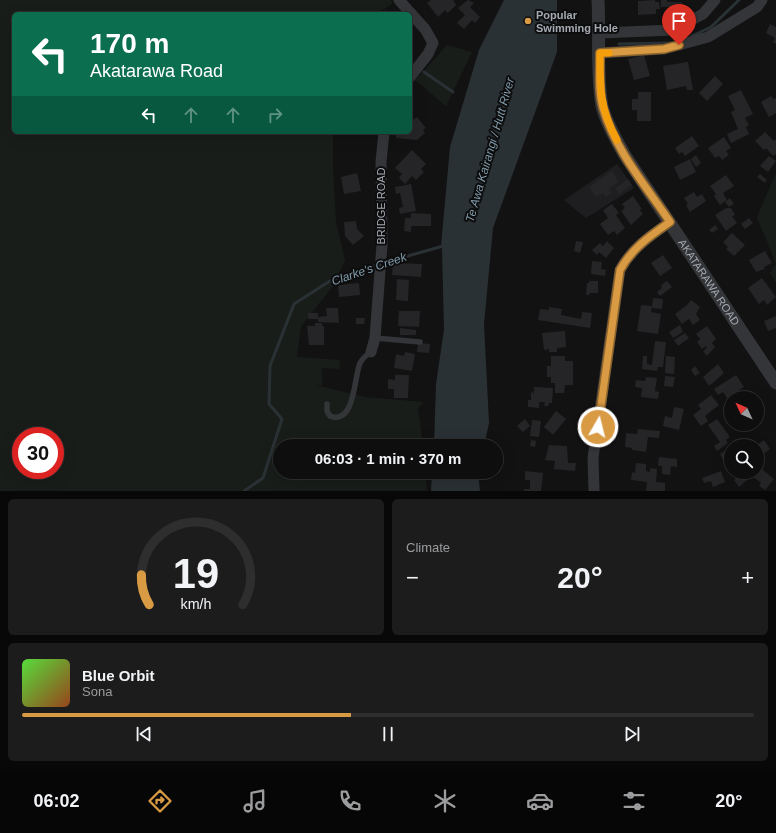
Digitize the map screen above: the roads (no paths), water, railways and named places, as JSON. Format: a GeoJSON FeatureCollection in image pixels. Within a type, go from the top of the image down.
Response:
{"type":"FeatureCollection","features":[{"type":"Feature","properties":{"kind":"street"},"geometry":{"type":"LineString","coordinates":[[400,0],[410,12]]}},
{"type":"Feature","properties":{"kind":"street","name":"AKATARAWA ROAD"},"geometry":{"type":"LineString","coordinates":[[598,0],[600,33],[600,89],[603,107],[608,121],[624,154],[776,383]]}},
{"type":"Feature","properties":{"kind":"street"},"geometry":{"type":"LineString","coordinates":[[600,33],[673,30],[704,14],[715,0]]}},
{"type":"Feature","properties":{"kind":"street"},"geometry":{"type":"LineString","coordinates":[[600,53],[664,49],[708,37],[757,7],[762,0]]}},
{"type":"Feature","properties":{"kind":"street"},"geometry":{"type":"LineString","coordinates":[[412,14],[425,29],[433,43],[428,54],[412,74]]}},
{"type":"Feature","properties":{"kind":"street","name":"BRIDGE ROAD"},"geometry":{"type":"LineString","coordinates":[[371,352],[375,338],[382,245],[381,162],[384,134]]}},
{"type":"Feature","properties":{"kind":"street"},"geometry":{"type":"LineString","coordinates":[[594,491],[593,458],[620,270],[632,251],[670,222]]}},
{"type":"Feature","properties":{"kind":"lane"},"geometry":{"type":"LineString","coordinates":[[375,338],[420,342]]}},
{"type":"Feature","properties":{"kind":"lane"},"geometry":{"type":"LineString","coordinates":[[327,404],[327,411],[330,416],[338,418],[345,414],[354,393],[360,364],[363,358],[371,352]]}},
{"type":"Feature","properties":{"kind":"water","name":"Te Awa Kairangi / Hutt River"},"geometry":{"type":"Polygon","coordinates":[[[504,0],[557,0],[557,52],[493,228],[484,324],[489,423],[486,439],[434,439],[436,384],[444,330],[442,247],[451,243],[441,246],[450,147],[479,50],[504,0]]]}},
{"type":"Feature","properties":{"kind":"water"},"geometry":{"type":"Polygon","coordinates":[[[432,479],[479,479],[480,491],[431,491],[432,479]]]}},
{"type":"Feature","properties":{"kind":"waterway"},"geometry":{"type":"LineString","coordinates":[[692,36],[711,27],[739,0]]}},
{"type":"Feature","properties":{"kind":"waterway"},"geometry":{"type":"LineString","coordinates":[[619,44],[669,43]]}},
{"type":"Feature","properties":{"kind":"waterway"},"geometry":{"type":"LineString","coordinates":[[424,72],[453,92]]}},
{"type":"Feature","properties":{"kind":"waterway","name":"Clarke's Creek"},"geometry":{"type":"LineString","coordinates":[[383,263],[454,243]]}},
{"type":"Feature","properties":{"kind":"waterway","name":"Clarke's Creek"},"geometry":{"type":"LineString","coordinates":[[244,491],[263,478],[282,419],[269,404],[270,366],[294,304],[333,279],[377,265]]}},
{"type":"Feature","properties":{"kind":"place","name":"Popular Swimming Hole"},"geometry":{"type":"Point","coordinates":[528,21]}}]}
